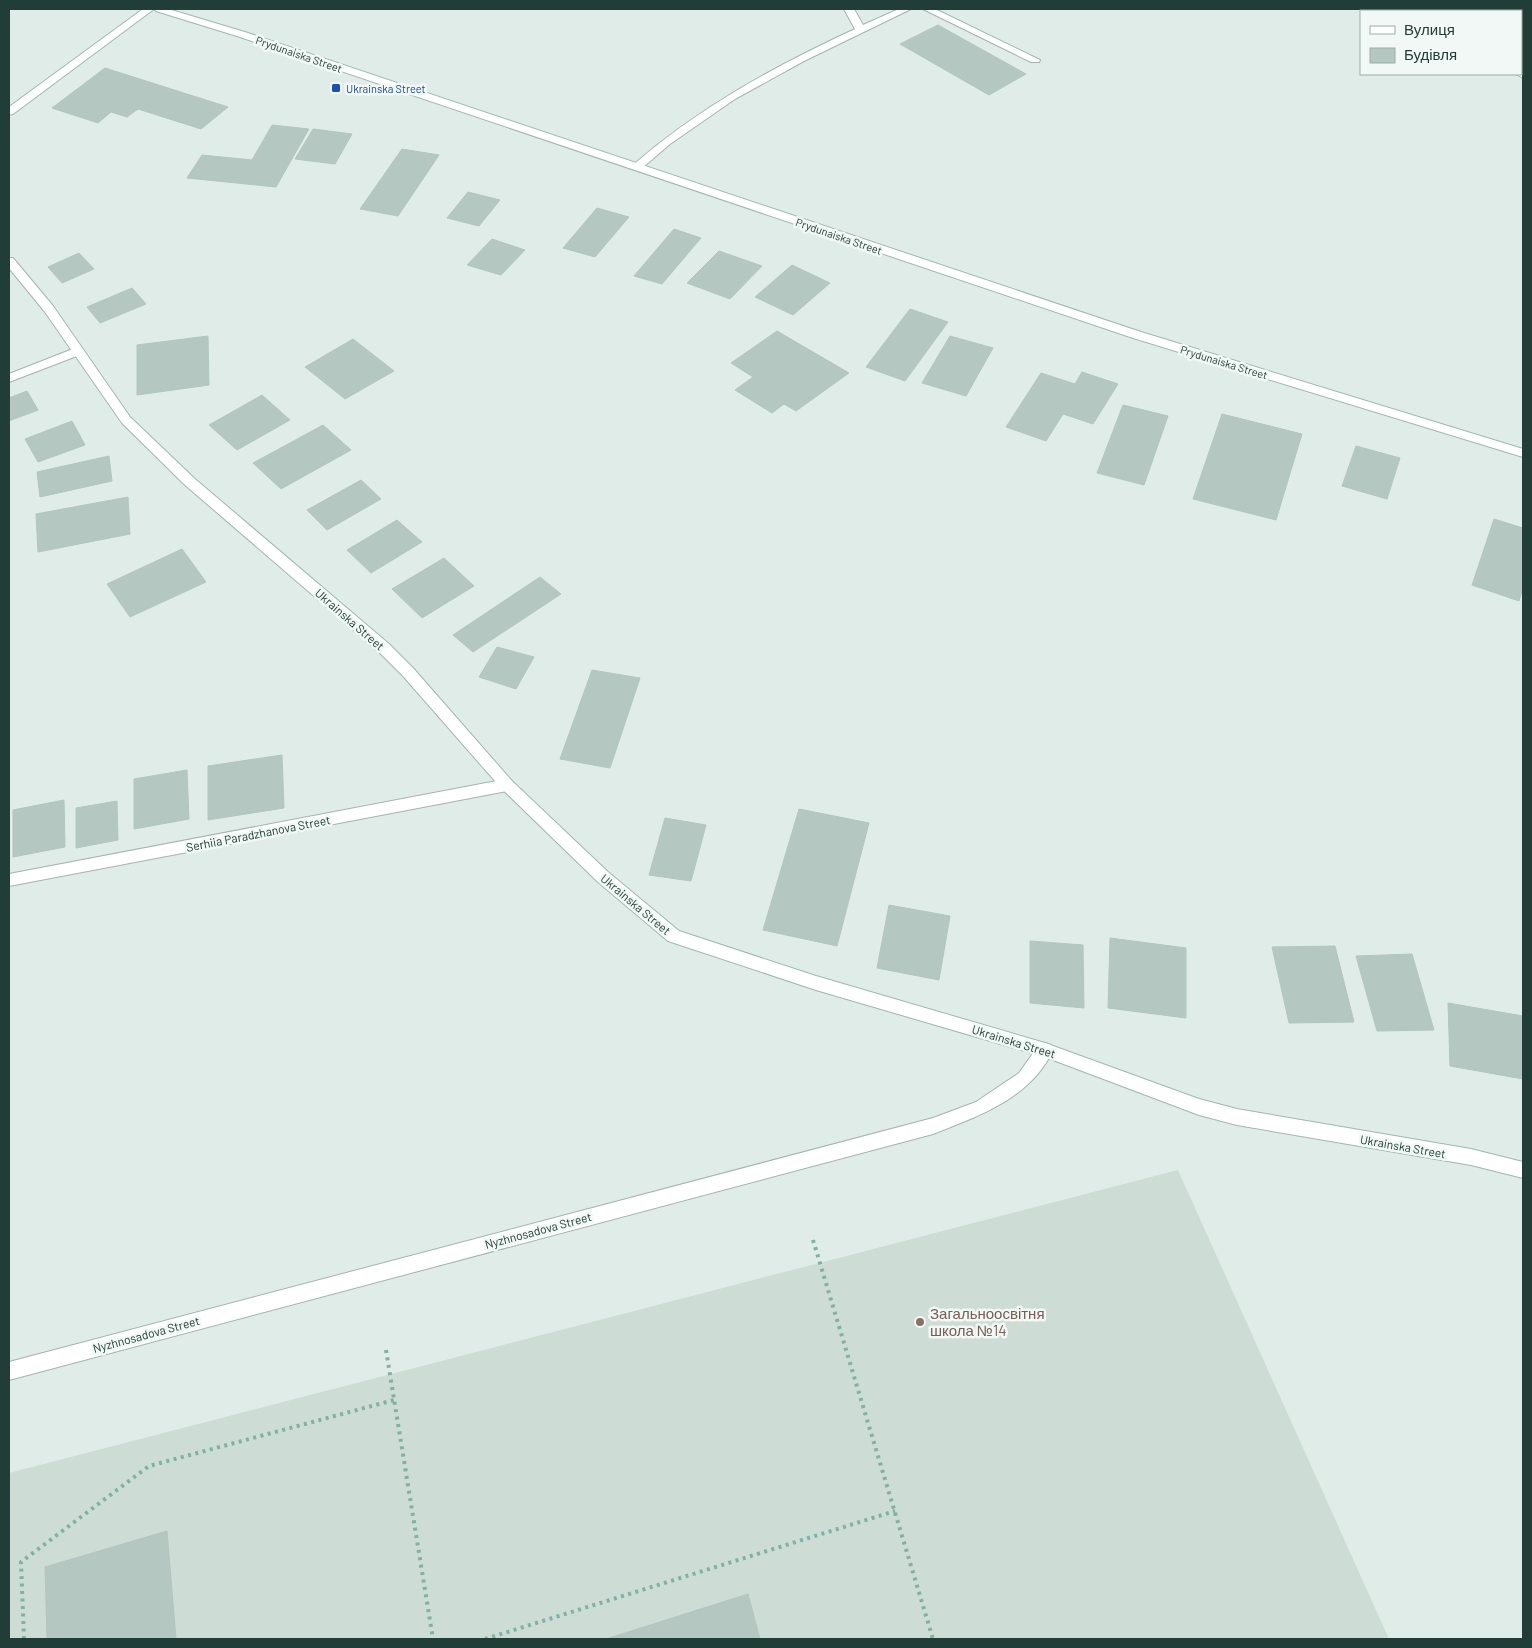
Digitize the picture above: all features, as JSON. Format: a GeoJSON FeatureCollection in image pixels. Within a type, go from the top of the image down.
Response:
{"type":"FeatureCollection","features":[{"type":"Feature","properties":{"kind":"street"},"geometry":{"type":"LineString","coordinates":[[9,112],[149,9]]}},
{"type":"Feature","properties":{"kind":"street","name":"Prydunaiska Street"},"geometry":{"type":"LineString","coordinates":[[159,9],[244,35],[1137,335],[1523,453]]}},
{"type":"Feature","properties":{"kind":"street"},"geometry":{"type":"LineString","coordinates":[[849,9],[860,30]]}},
{"type":"Feature","properties":{"kind":"street"},"geometry":{"type":"LineString","coordinates":[[637,168],[658,147],[718,107],[788,66],[906,9]]}},
{"type":"Feature","properties":{"kind":"street"},"geometry":{"type":"LineString","coordinates":[[928,9],[1035,60]]}},
{"type":"Feature","properties":{"kind":"street","name":"Ukrainska Street"},"geometry":{"type":"LineString","coordinates":[[9,261],[36,291],[126,420],[190,482],[384,648],[408,672],[507,785],[603,877],[674,936],[816,983],[1045,1050],[1199,1108],[1237,1117],[1471,1157],[1523,1170]]}},
{"type":"Feature","properties":{"kind":"street"},"geometry":{"type":"LineString","coordinates":[[9,378],[78,351]]}},
{"type":"Feature","properties":{"kind":"street","name":"Serhiia Paradzhanova Street"},"geometry":{"type":"LineString","coordinates":[[9,880],[507,785]]}},
{"type":"Feature","properties":{"kind":"street","name":"Nyzhnosadova Street"},"geometry":{"type":"LineString","coordinates":[[9,1371],[932,1126],[982,1107],[1025,1078],[1045,1050]]}},
{"type":"Feature","properties":{"kind":"path"},"geometry":{"type":"LineString","coordinates":[[813,1240],[934,1639]]}},
{"type":"Feature","properties":{"kind":"path"},"geometry":{"type":"LineString","coordinates":[[386,1350],[432,1639]]}},
{"type":"Feature","properties":{"kind":"path"},"geometry":{"type":"LineString","coordinates":[[24,1639],[21,1562],[149,1466],[394,1400]]}},
{"type":"Feature","properties":{"kind":"path"},"geometry":{"type":"LineString","coordinates":[[485,1639],[895,1511]]}},
{"type":"Feature","properties":{"kind":"shaded area","name":"Загальноосвітня школа №14"},"geometry":{"type":"Polygon","coordinates":[[[1178,1170],[1389,1639],[9,1639],[9,1473],[1178,1170]]]}},
{"type":"Feature","properties":{"kind":"building"},"geometry":{"type":"Polygon","coordinates":[[[938,25],[1026,74],[989,95],[900,44],[938,25]]]}},
{"type":"Feature","properties":{"kind":"building"},"geometry":{"type":"Polygon","coordinates":[[[105,68],[228,107],[201,129],[138,109],[127,117],[111,112],[98,123],[52,108],[105,68]]]}},
{"type":"Feature","properties":{"kind":"building"},"geometry":{"type":"Polygon","coordinates":[[[272,125],[309,129],[276,187],[187,178],[202,155],[252,160],[272,125]]]}},
{"type":"Feature","properties":{"kind":"building"},"geometry":{"type":"Polygon","coordinates":[[[313,129],[352,134],[335,164],[295,159],[313,129]]]}},
{"type":"Feature","properties":{"kind":"building"},"geometry":{"type":"Polygon","coordinates":[[[402,149],[439,155],[398,216],[360,209],[402,149]]]}},
{"type":"Feature","properties":{"kind":"building"},"geometry":{"type":"Polygon","coordinates":[[[468,192],[500,200],[479,226],[447,218],[468,192]]]}},
{"type":"Feature","properties":{"kind":"building"},"geometry":{"type":"Polygon","coordinates":[[[597,208],[629,217],[595,257],[563,248],[597,208]]]}},
{"type":"Feature","properties":{"kind":"building"},"geometry":{"type":"Polygon","coordinates":[[[674,229],[701,238],[662,284],[634,276],[674,229]]]}},
{"type":"Feature","properties":{"kind":"building"},"geometry":{"type":"Polygon","coordinates":[[[492,239],[525,250],[501,275],[467,265],[492,239]]]}},
{"type":"Feature","properties":{"kind":"building"},"geometry":{"type":"Polygon","coordinates":[[[719,251],[762,266],[730,299],[687,283],[719,251]]]}},
{"type":"Feature","properties":{"kind":"building"},"geometry":{"type":"Polygon","coordinates":[[[79,253],[94,269],[62,283],[48,267],[79,253]]]}},
{"type":"Feature","properties":{"kind":"building"},"geometry":{"type":"Polygon","coordinates":[[[792,265],[830,283],[793,315],[755,297],[792,265]]]}},
{"type":"Feature","properties":{"kind":"building"},"geometry":{"type":"Polygon","coordinates":[[[132,288],[146,304],[100,323],[87,307],[132,288]]]}},
{"type":"Feature","properties":{"kind":"building"},"geometry":{"type":"Polygon","coordinates":[[[910,309],[948,322],[905,381],[866,367],[910,309]]]}},
{"type":"Feature","properties":{"kind":"building"},"geometry":{"type":"Polygon","coordinates":[[[777,331],[849,373],[796,411],[784,404],[772,413],[735,390],[753,377],[731,363],[777,331]]]}},
{"type":"Feature","properties":{"kind":"building"},"geometry":{"type":"Polygon","coordinates":[[[208,336],[209,385],[137,395],[137,345],[208,336]]]}},
{"type":"Feature","properties":{"kind":"building"},"geometry":{"type":"Polygon","coordinates":[[[950,336],[993,348],[966,396],[922,383],[950,336]]]}},
{"type":"Feature","properties":{"kind":"building"},"geometry":{"type":"Polygon","coordinates":[[[353,339],[394,371],[345,399],[305,367],[353,339]]]}},
{"type":"Feature","properties":{"kind":"building"},"geometry":{"type":"Polygon","coordinates":[[[1082,372],[1118,384],[1093,424],[1063,414],[1046,441],[1006,427],[1041,373],[1075,384],[1082,372]]]}},
{"type":"Feature","properties":{"kind":"building"},"geometry":{"type":"Polygon","coordinates":[[[27,391],[38,410],[9,421],[9,398],[27,391]]]}},
{"type":"Feature","properties":{"kind":"building"},"geometry":{"type":"Polygon","coordinates":[[[262,395],[290,420],[237,450],[209,425],[262,395]]]}},
{"type":"Feature","properties":{"kind":"building"},"geometry":{"type":"Polygon","coordinates":[[[1123,405],[1168,416],[1144,485],[1097,473],[1123,405]]]}},
{"type":"Feature","properties":{"kind":"building"},"geometry":{"type":"Polygon","coordinates":[[[1222,414],[1302,434],[1276,520],[1193,499],[1222,414]]]}},
{"type":"Feature","properties":{"kind":"building"},"geometry":{"type":"Polygon","coordinates":[[[72,421],[85,445],[38,462],[25,439],[72,421]]]}},
{"type":"Feature","properties":{"kind":"building"},"geometry":{"type":"Polygon","coordinates":[[[323,425],[351,450],[281,489],[253,463],[323,425]]]}},
{"type":"Feature","properties":{"kind":"building"},"geometry":{"type":"Polygon","coordinates":[[[1356,446],[1400,458],[1387,499],[1342,486],[1356,446]]]}},
{"type":"Feature","properties":{"kind":"building"},"geometry":{"type":"Polygon","coordinates":[[[109,456],[112,481],[40,497],[37,472],[109,456]]]}},
{"type":"Feature","properties":{"kind":"building"},"geometry":{"type":"Polygon","coordinates":[[[361,480],[381,499],[327,530],[307,510],[361,480]]]}},
{"type":"Feature","properties":{"kind":"building"},"geometry":{"type":"Polygon","coordinates":[[[128,497],[130,534],[38,552],[36,514],[128,497]]]}},
{"type":"Feature","properties":{"kind":"building"},"geometry":{"type":"Polygon","coordinates":[[[1494,519],[1523,528],[1523,588],[1519,601],[1472,585],[1494,519]]]}},
{"type":"Feature","properties":{"kind":"building"},"geometry":{"type":"Polygon","coordinates":[[[397,520],[422,542],[371,573],[347,550],[397,520]]]}},
{"type":"Feature","properties":{"kind":"building"},"geometry":{"type":"Polygon","coordinates":[[[182,549],[206,582],[130,617],[107,584],[182,549]]]}},
{"type":"Feature","properties":{"kind":"building"},"geometry":{"type":"Polygon","coordinates":[[[444,558],[474,586],[422,618],[392,589],[444,558]]]}},
{"type":"Feature","properties":{"kind":"building"},"geometry":{"type":"Polygon","coordinates":[[[540,577],[561,594],[473,652],[453,635],[540,577]]]}},
{"type":"Feature","properties":{"kind":"building"},"geometry":{"type":"Polygon","coordinates":[[[497,647],[534,657],[516,689],[479,677],[497,647]]]}},
{"type":"Feature","properties":{"kind":"building"},"geometry":{"type":"Polygon","coordinates":[[[592,670],[640,678],[610,768],[560,759],[592,670]]]}},
{"type":"Feature","properties":{"kind":"building"},"geometry":{"type":"Polygon","coordinates":[[[282,755],[284,808],[208,820],[208,766],[282,755]]]}},
{"type":"Feature","properties":{"kind":"building"},"geometry":{"type":"Polygon","coordinates":[[[187,770],[189,819],[134,829],[134,779],[187,770]]]}},
{"type":"Feature","properties":{"kind":"building"},"geometry":{"type":"Polygon","coordinates":[[[64,800],[65,847],[13,857],[13,810],[64,800]]]}},
{"type":"Feature","properties":{"kind":"building"},"geometry":{"type":"Polygon","coordinates":[[[117,801],[118,840],[76,848],[76,808],[117,801]]]}},
{"type":"Feature","properties":{"kind":"building"},"geometry":{"type":"Polygon","coordinates":[[[799,809],[869,823],[837,946],[763,930],[799,809]]]}},
{"type":"Feature","properties":{"kind":"building"},"geometry":{"type":"Polygon","coordinates":[[[665,818],[706,825],[691,881],[649,875],[665,818]]]}},
{"type":"Feature","properties":{"kind":"building"},"geometry":{"type":"Polygon","coordinates":[[[889,905],[950,916],[939,980],[877,968],[889,905]]]}},
{"type":"Feature","properties":{"kind":"building"},"geometry":{"type":"Polygon","coordinates":[[[1110,938],[1186,948],[1186,1018],[1108,1008],[1110,938]]]}},
{"type":"Feature","properties":{"kind":"building"},"geometry":{"type":"Polygon","coordinates":[[[1030,941],[1083,945],[1084,1008],[1030,1003],[1030,941]]]}},
{"type":"Feature","properties":{"kind":"building"},"geometry":{"type":"Polygon","coordinates":[[[1335,946],[1354,1022],[1289,1023],[1272,947],[1335,946]]]}},
{"type":"Feature","properties":{"kind":"building"},"geometry":{"type":"Polygon","coordinates":[[[1412,954],[1434,1030],[1377,1031],[1356,956],[1412,954]]]}},
{"type":"Feature","properties":{"kind":"building"},"geometry":{"type":"Polygon","coordinates":[[[1448,1003],[1523,1016],[1523,1079],[1450,1066],[1448,1003]]]}},
{"type":"Feature","properties":{"kind":"building"},"geometry":{"type":"Polygon","coordinates":[[[167,1531],[176,1639],[47,1639],[45,1567],[167,1531]]]}},
{"type":"Feature","properties":{"kind":"building"},"geometry":{"type":"Polygon","coordinates":[[[748,1594],[760,1639],[606,1639],[748,1594]]]}},
{"type":"Feature","properties":{"kind":"place","name":"Ukrainska Street"},"geometry":{"type":"Point","coordinates":[336,88]}},
{"type":"Feature","properties":{"kind":"place","name":"Загальноосвітня школа №14"},"geometry":{"type":"Point","coordinates":[920,1322]}}]}
